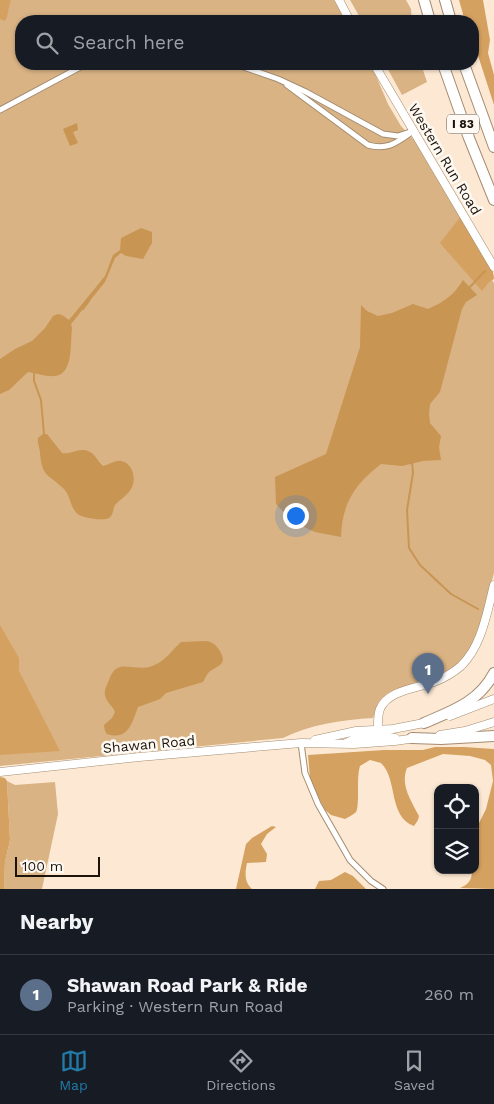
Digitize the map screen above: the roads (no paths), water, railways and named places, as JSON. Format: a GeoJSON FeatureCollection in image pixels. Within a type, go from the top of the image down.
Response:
{"type":"FeatureCollection","features":[{"type":"Feature","properties":{"kind":"highway"},"geometry":{"type":"LineString","coordinates":[[424,0],[428,15]]}},
{"type":"Feature","properties":{"kind":"highway"},"geometry":{"type":"LineString","coordinates":[[445,0],[449,15]]}},
{"type":"Feature","properties":{"kind":"highway","name":"I 83"},"geometry":{"type":"LineString","coordinates":[[445,70],[469,138],[494,200]]}},
{"type":"Feature","properties":{"kind":"highway","name":"I 83"},"geometry":{"type":"LineString","coordinates":[[466,70],[494,147]]}},
{"type":"Feature","properties":{"kind":"highway"},"geometry":{"type":"LineString","coordinates":[[424,723],[465,705],[484,689],[494,673]]}},
{"type":"Feature","properties":{"kind":"highway"},"geometry":{"type":"LineString","coordinates":[[412,738],[441,740],[494,736]]}},
{"type":"Feature","properties":{"kind":"main road"},"geometry":{"type":"LineString","coordinates":[[339,0],[347,15]]}},
{"type":"Feature","properties":{"kind":"main road","name":"Western Run Road"},"geometry":{"type":"LineString","coordinates":[[377,70],[494,267]]}},
{"type":"Feature","properties":{"kind":"main road"},"geometry":{"type":"LineString","coordinates":[[378,733],[379,710],[388,699],[445,677],[461,666],[475,647],[494,584]]}},
{"type":"Feature","properties":{"kind":"main road","name":"Shawan Road"},"geometry":{"type":"LineString","coordinates":[[343,744],[356,738],[455,714],[494,699]]}},
{"type":"Feature","properties":{"kind":"main road","name":"Shawan Road"},"geometry":{"type":"LineString","coordinates":[[0,772],[139,757],[301,743],[343,744],[396,741],[465,731],[494,722]]}},
{"type":"Feature","properties":{"kind":"main road","name":"Shawan Road"},"geometry":{"type":"LineString","coordinates":[[301,743],[356,731],[412,738]]}},
{"type":"Feature","properties":{"kind":"street"},"geometry":{"type":"LineString","coordinates":[[0,110],[75,70]]}},
{"type":"Feature","properties":{"kind":"street"},"geometry":{"type":"LineString","coordinates":[[252,70],[306,92],[383,134],[398,136],[413,131]]}},
{"type":"Feature","properties":{"kind":"street"},"geometry":{"type":"LineString","coordinates":[[278,79],[368,145],[383,148],[389,147],[413,131]]}},
{"type":"Feature","properties":{"kind":"street"},"geometry":{"type":"LineString","coordinates":[[301,743],[305,773],[312,794],[322,812],[350,860],[371,881],[383,889]]}},
{"type":"Feature","properties":{"kind":"waterway"},"geometry":{"type":"LineString","coordinates":[[469,288],[485,271]]}},
{"type":"Feature","properties":{"kind":"waterway"},"geometry":{"type":"LineString","coordinates":[[83,309],[89,301]]}},
{"type":"Feature","properties":{"kind":"waterway"},"geometry":{"type":"LineString","coordinates":[[34,373],[34,381],[41,400],[44,434]]}},
{"type":"Feature","properties":{"kind":"waterway"},"geometry":{"type":"LineString","coordinates":[[412,462],[413,473],[407,510],[409,548],[420,565],[451,594],[478,609]]}},
{"type":"Feature","properties":{"kind":"place","name":"Shawan Road Park & Ride"},"geometry":{"type":"Point","coordinates":[428,694]}}]}
